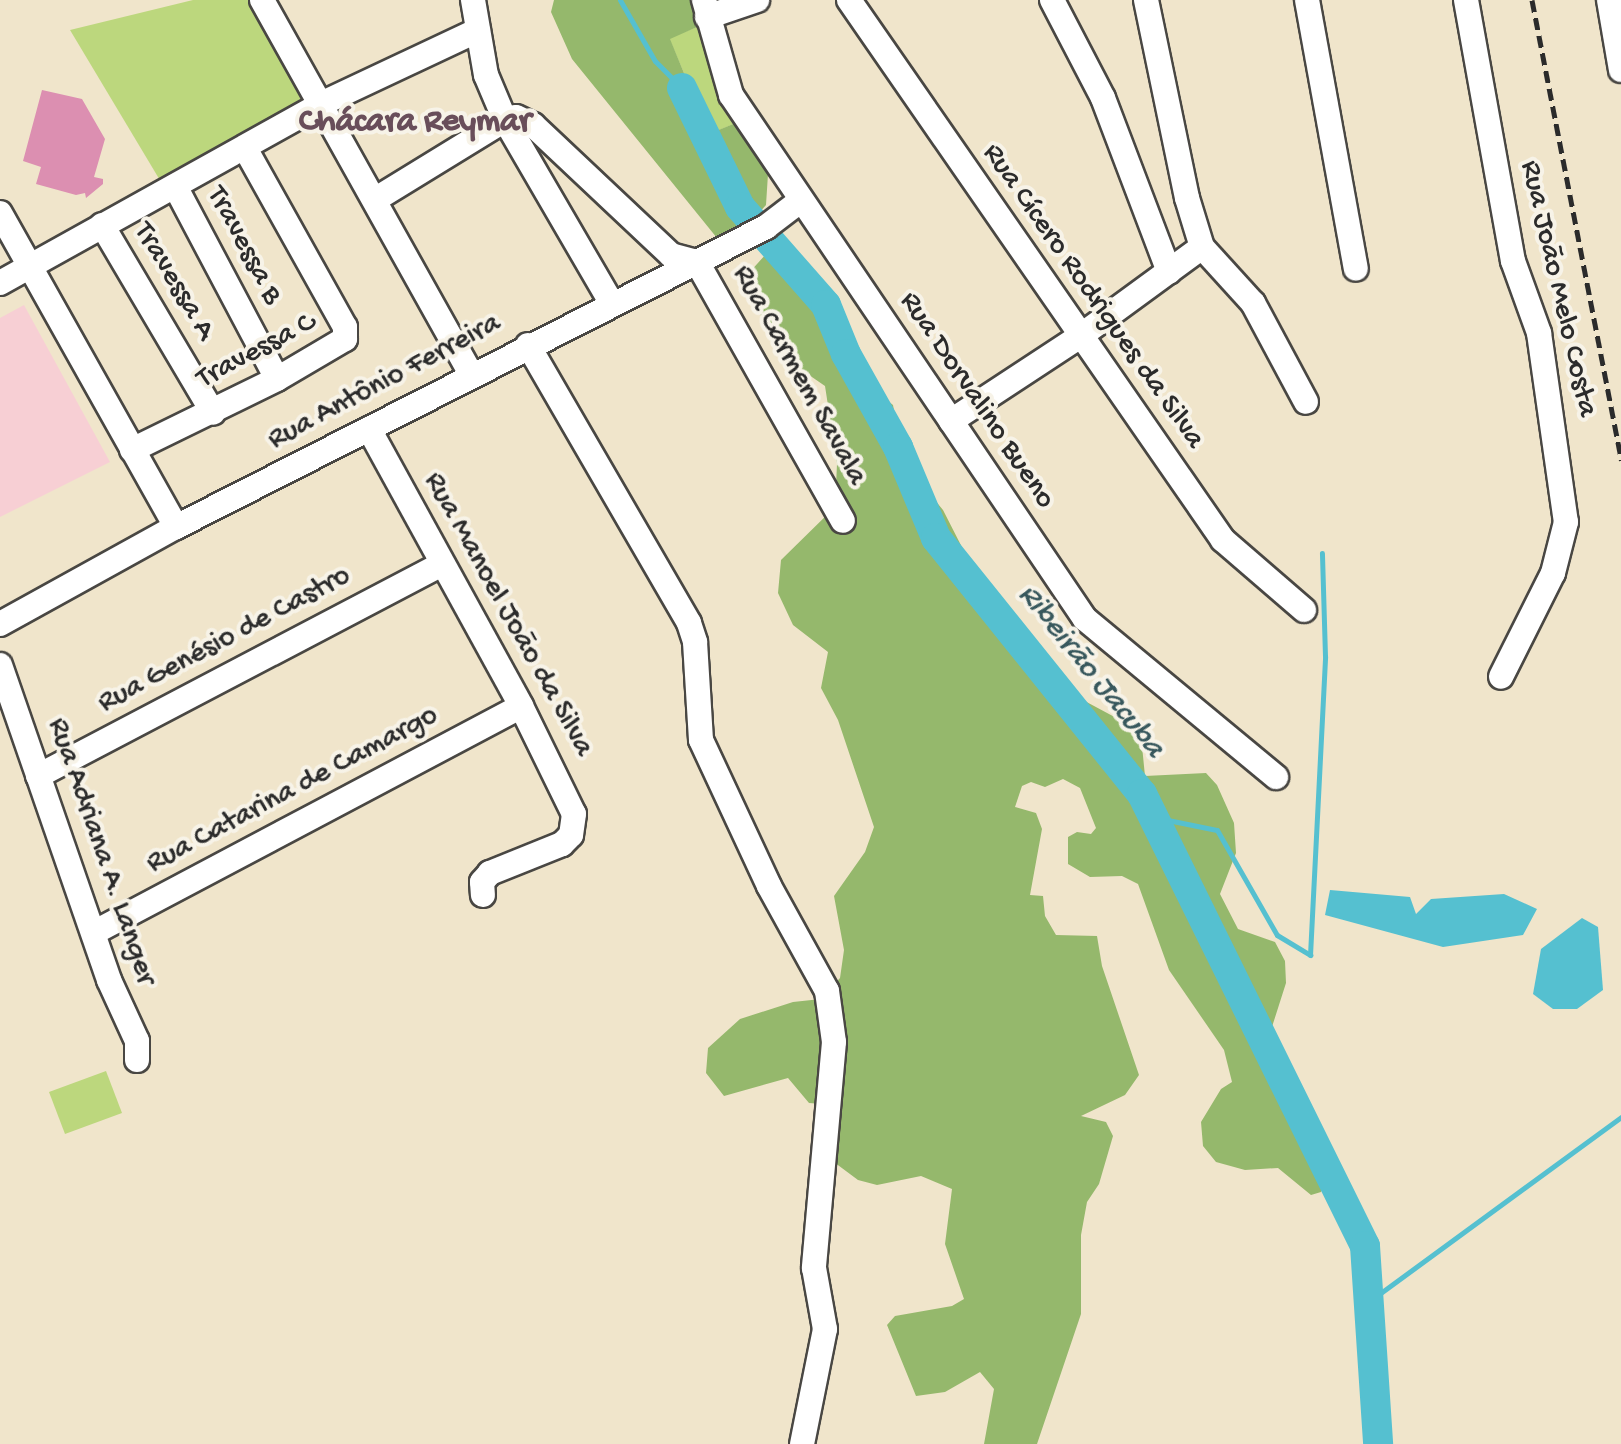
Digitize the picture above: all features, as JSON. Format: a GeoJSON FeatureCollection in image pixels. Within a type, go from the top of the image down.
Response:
{"type":"FeatureCollection","features":[{"type":"Feature","properties":{"kind":"street"},"geometry":{"type":"LineString","coordinates":[[262,0],[323,103],[472,375]]}},
{"type":"Feature","properties":{"kind":"street"},"geometry":{"type":"LineString","coordinates":[[473,0],[486,75],[505,120],[611,302]]}},
{"type":"Feature","properties":{"kind":"street"},"geometry":{"type":"LineString","coordinates":[[706,8],[757,0]]}},
{"type":"Feature","properties":{"kind":"street","name":"Rua Cícero Rodrigues da Silva"},"geometry":{"type":"LineString","coordinates":[[849,0],[1079,337],[1223,540],[1304,610]]}},
{"type":"Feature","properties":{"kind":"street"},"geometry":{"type":"LineString","coordinates":[[1052,0],[1103,98],[1169,272]]}},
{"type":"Feature","properties":{"kind":"street"},"geometry":{"type":"LineString","coordinates":[[1146,0],[1187,198],[1202,247],[1253,303],[1306,402]]}},
{"type":"Feature","properties":{"kind":"street"},"geometry":{"type":"LineString","coordinates":[[1307,0],[1356,269]]}},
{"type":"Feature","properties":{"kind":"street","name":"Rua João Melo Costa"},"geometry":{"type":"LineString","coordinates":[[1466,0],[1513,261],[1539,333],[1566,522],[1553,573],[1501,677]]}},
{"type":"Feature","properties":{"kind":"street"},"geometry":{"type":"LineString","coordinates":[[1609,0],[1621,70]]}},
{"type":"Feature","properties":{"kind":"street","name":"Rua Dorvalino Bueno"},"geometry":{"type":"LineString","coordinates":[[706,8],[731,95],[800,201],[1095,631],[1276,777]]}},
{"type":"Feature","properties":{"kind":"street"},"geometry":{"type":"LineString","coordinates":[[0,283],[323,103],[478,30]]}},
{"type":"Feature","properties":{"kind":"street"},"geometry":{"type":"LineString","coordinates":[[376,199],[505,120],[516,117],[533,125],[671,255],[697,262]]}},
{"type":"Feature","properties":{"kind":"street","name":"Travessa C"},"geometry":{"type":"LineString","coordinates":[[132,450],[213,413],[340,345],[345,327],[245,148]]}},
{"type":"Feature","properties":{"kind":"street","name":"Travessa B"},"geometry":{"type":"LineString","coordinates":[[175,186],[277,379]]}},
{"type":"Feature","properties":{"kind":"street","name":"Rua Antônio Ferreira"},"geometry":{"type":"LineString","coordinates":[[0,624],[176,527],[611,302],[766,227],[800,201]]}},
{"type":"Feature","properties":{"kind":"street"},"geometry":{"type":"LineString","coordinates":[[0,213],[176,527]]}},
{"type":"Feature","properties":{"kind":"street","name":"Travessa A"},"geometry":{"type":"LineString","coordinates":[[102,225],[213,413]]}},
{"type":"Feature","properties":{"kind":"street"},"geometry":{"type":"LineString","coordinates":[[951,421],[1079,337],[1202,247]]}},
{"type":"Feature","properties":{"kind":"street","name":"Rua Carmem Savala"},"geometry":{"type":"LineString","coordinates":[[697,262],[843,521]]}},
{"type":"Feature","properties":{"kind":"street"},"geometry":{"type":"LineString","coordinates":[[528,345],[689,623],[696,652],[701,740],[769,886],[813,961],[833,1018],[814,1268],[825,1329],[802,1444]]}},
{"type":"Feature","properties":{"kind":"street","name":"Rua Manoel João da Silva"},"geometry":{"type":"LineString","coordinates":[[369,429],[521,706],[574,814],[571,835],[553,852],[490,873],[482,882],[483,895]]}},
{"type":"Feature","properties":{"kind":"street","name":"Rua Genésio de Castro"},"geometry":{"type":"LineString","coordinates":[[38,776],[442,564]]}},
{"type":"Feature","properties":{"kind":"street","name":"Rua Adriana A. Langer"},"geometry":{"type":"LineString","coordinates":[[0,665],[95,932],[109,980],[137,1041],[137,1060]]}},
{"type":"Feature","properties":{"kind":"street","name":"Rua Catarina de Camargo"},"geometry":{"type":"LineString","coordinates":[[95,932],[521,706]]}},
{"type":"Feature","properties":{"kind":"shaded area"},"geometry":{"type":"Polygon","coordinates":[[[24,305],[110,462],[0,517],[0,318],[24,305]]]}},
{"type":"Feature","properties":{"kind":"green space"},"geometry":{"type":"Polygon","coordinates":[[[193,0],[257,0],[305,98],[301,108],[164,187],[70,30],[193,0]]]}},
{"type":"Feature","properties":{"kind":"green space"},"geometry":{"type":"Polygon","coordinates":[[[554,0],[691,0],[697,27],[670,39],[709,134],[738,122],[768,174],[766,205],[758,214],[717,238],[572,59],[551,12],[554,0]]]}},
{"type":"Feature","properties":{"kind":"green space"},"geometry":{"type":"Polygon","coordinates":[[[697,27],[738,122],[710,134],[669,38],[697,27]]]}},
{"type":"Feature","properties":{"kind":"green space"},"geometry":{"type":"Polygon","coordinates":[[[767,253],[790,269],[850,370],[893,405],[902,455],[914,457],[924,487],[943,510],[995,612],[1026,651],[1081,699],[1122,721],[1142,746],[1145,776],[1206,773],[1217,785],[1234,823],[1236,853],[1220,894],[1238,929],[1275,942],[1285,961],[1286,983],[1271,1030],[1272,1045],[1335,1156],[1321,1192],[1311,1195],[1278,1168],[1245,1170],[1216,1162],[1203,1146],[1201,1122],[1221,1089],[1232,1082],[1224,1050],[1169,970],[1138,884],[1122,876],[1090,877],[1068,864],[1068,837],[1077,832],[1091,834],[1096,828],[1080,788],[1063,779],[1045,787],[1031,782],[1022,786],[1015,807],[1036,813],[1042,829],[1030,895],[1043,896],[1045,916],[1056,935],[1097,936],[1102,966],[1139,1075],[1125,1095],[1081,1116],[1106,1122],[1113,1136],[1099,1184],[1087,1202],[1081,1235],[1081,1314],[1037,1444],[984,1444],[994,1389],[980,1372],[945,1392],[916,1396],[887,1325],[895,1316],[952,1306],[964,1299],[945,1244],[952,1189],[921,1176],[877,1185],[858,1180],[811,1145],[834,1105],[809,1103],[788,1078],[724,1096],[706,1073],[708,1048],[740,1019],[793,1002],[821,999],[840,978],[844,950],[834,896],[865,852],[874,827],[838,720],[821,688],[828,652],[793,625],[778,593],[781,560],[835,507],[837,464],[825,386],[777,353],[765,329],[748,274],[767,253]]]}},
{"type":"Feature","properties":{"kind":"green space"},"geometry":{"type":"Polygon","coordinates":[[[106,1071],[122,1113],[65,1134],[49,1092],[106,1071]]]}},
{"type":"Feature","properties":{"kind":"water"},"geometry":{"type":"Polygon","coordinates":[[[1330,890],[1410,897],[1416,914],[1431,899],[1504,894],[1537,909],[1523,935],[1443,947],[1325,915],[1330,890]]]}},
{"type":"Feature","properties":{"kind":"water"},"geometry":{"type":"Polygon","coordinates":[[[1582,918],[1598,927],[1603,990],[1577,1009],[1553,1009],[1533,994],[1541,949],[1582,918]]]}},
{"type":"Feature","properties":{"kind":"building"},"geometry":{"type":"Polygon","coordinates":[[[42,90],[82,99],[105,139],[94,177],[103,179],[103,184],[86,198],[85,193],[76,195],[36,184],[41,167],[23,161],[42,90]]]}},
{"type":"Feature","properties":{"kind":"waterway","name":"Ribeirão Jacuba"},"geometry":{"type":"LineString","coordinates":[[620,0],[655,61],[682,88]]}},
{"type":"Feature","properties":{"kind":"waterway","name":"Ribeirão Jacuba"},"geometry":{"type":"LineString","coordinates":[[682,88],[740,207],[826,305],[846,354],[898,447],[936,538],[1142,794],[1365,1246],[1378,1444]]}},
{"type":"Feature","properties":{"kind":"waterway"},"geometry":{"type":"LineString","coordinates":[[1153,817],[1217,830],[1277,935],[1310,955],[1325,656],[1322,553]]}},
{"type":"Feature","properties":{"kind":"waterway"},"geometry":{"type":"LineString","coordinates":[[1371,1300],[1621,1117]]}},
{"type":"Feature","properties":{"kind":"railway"},"geometry":{"type":"LineString","coordinates":[[1532,0],[1621,460]]}},
{"type":"Feature","properties":{"kind":"district","name":"Chácara Reymar"},"geometry":{"type":"Point","coordinates":[415,124]}}]}
